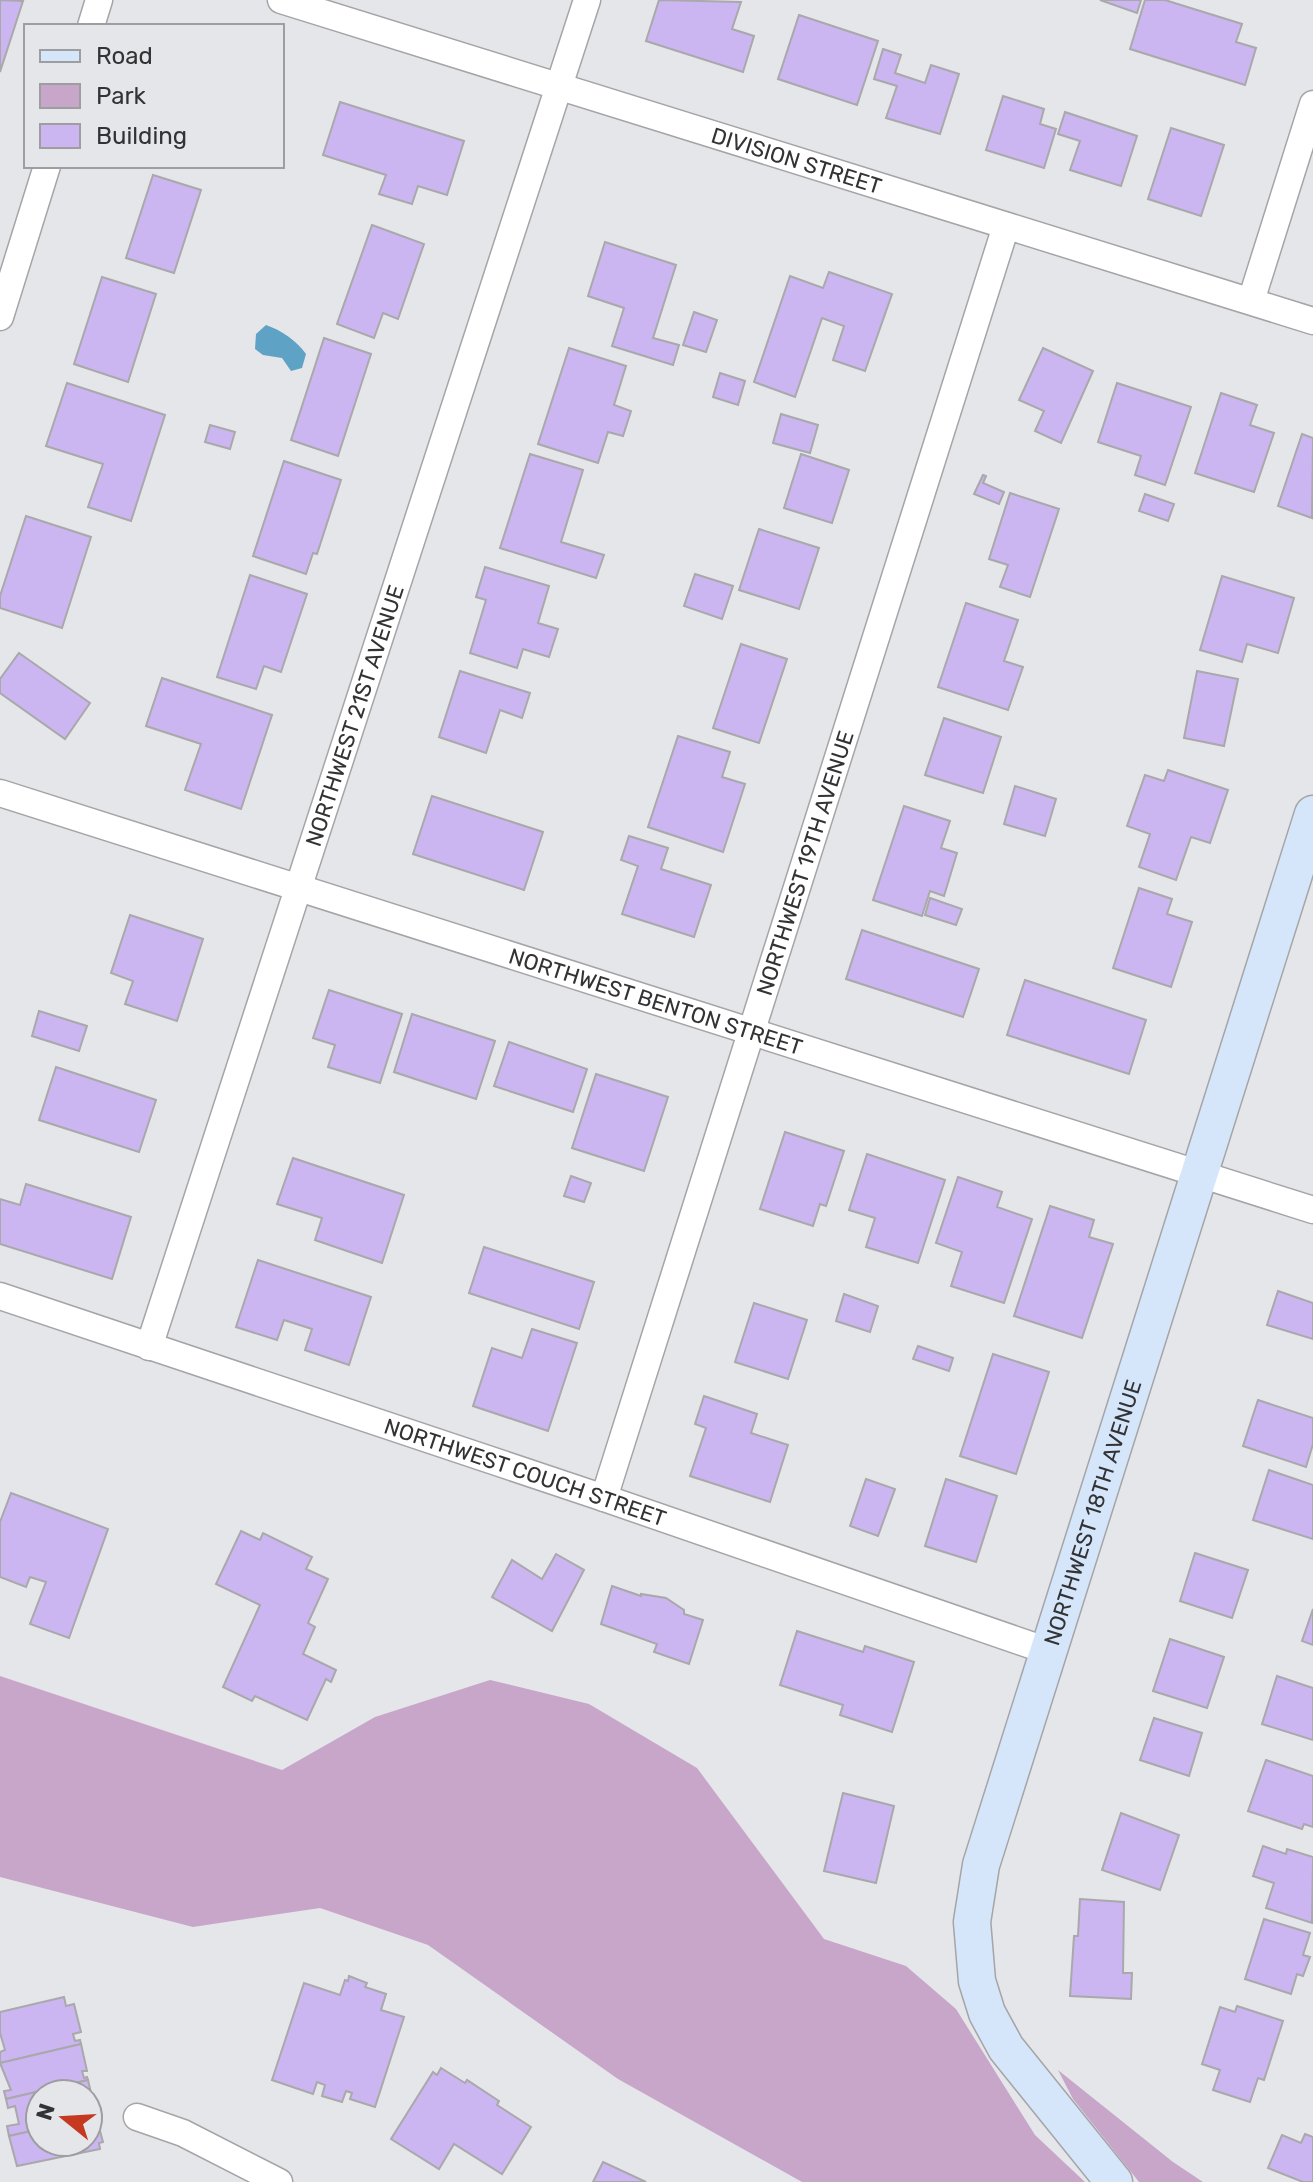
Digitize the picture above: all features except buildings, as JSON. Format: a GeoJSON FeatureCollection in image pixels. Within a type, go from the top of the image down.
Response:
{"type":"FeatureCollection","features":[{"type":"Feature","properties":{"kind":"street"},"geometry":{"type":"LineString","coordinates":[[92,24],[99,0]]}},
{"type":"Feature","properties":{"kind":"street","name":"DIVISION STREET"},"geometry":{"type":"LineString","coordinates":[[281,0],[1313,321]]}},
{"type":"Feature","properties":{"kind":"street","name":"NORTHWEST 21ST AVENUE"},"geometry":{"type":"LineString","coordinates":[[149,1347],[587,0]]}},
{"type":"Feature","properties":{"kind":"street"},"geometry":{"type":"LineString","coordinates":[[1251,301],[1313,104]]}},
{"type":"Feature","properties":{"kind":"street"},"geometry":{"type":"LineString","coordinates":[[0,317],[46,168]]}},
{"type":"Feature","properties":{"kind":"street","name":"NORTHWEST 19TH AVENUE"},"geometry":{"type":"LineString","coordinates":[[604,1498],[1006,226]]}},
{"type":"Feature","properties":{"kind":"street","name":"NORTHWEST BENTON STREET"},"geometry":{"type":"LineString","coordinates":[[0,793],[1313,1210]]}},
{"type":"Feature","properties":{"kind":"street","name":"NORTHWEST 18TH AVENUE"},"geometry":{"type":"LineString","coordinates":[[1114,2182],[1006,2048],[987,2013],[977,1981],[972,1922],[981,1865],[1313,814]]}},
{"type":"Feature","properties":{"kind":"street","name":"NORTHWEST COUCH STREET"},"geometry":{"type":"LineString","coordinates":[[0,1296],[604,1498],[1048,1651]]}},
{"type":"Feature","properties":{"kind":"street"},"geometry":{"type":"LineString","coordinates":[[137,2117],[183,2133],[279,2182]]}},
{"type":"Feature","properties":{"kind":"green space"},"geometry":{"type":"Polygon","coordinates":[[[0,1676],[282,1770],[375,1717],[490,1680],[589,1704],[697,1768],[824,1939],[906,1966],[956,2009],[1035,2135],[1085,2182],[802,2182],[618,2079],[428,1945],[320,1908],[193,1927],[0,1877],[0,1676]]]}},
{"type":"Feature","properties":{"kind":"green space"},"geometry":{"type":"Polygon","coordinates":[[[1058,2070],[1173,2162],[1203,2182],[1139,2182],[1073,2099],[1058,2070]]]}},
{"type":"Feature","properties":{"kind":"water"},"geometry":{"type":"Polygon","coordinates":[[[266,325],[288,336],[302,349],[306,354],[302,368],[291,371],[282,358],[263,355],[255,349],[256,334],[266,325]]]}}]}
